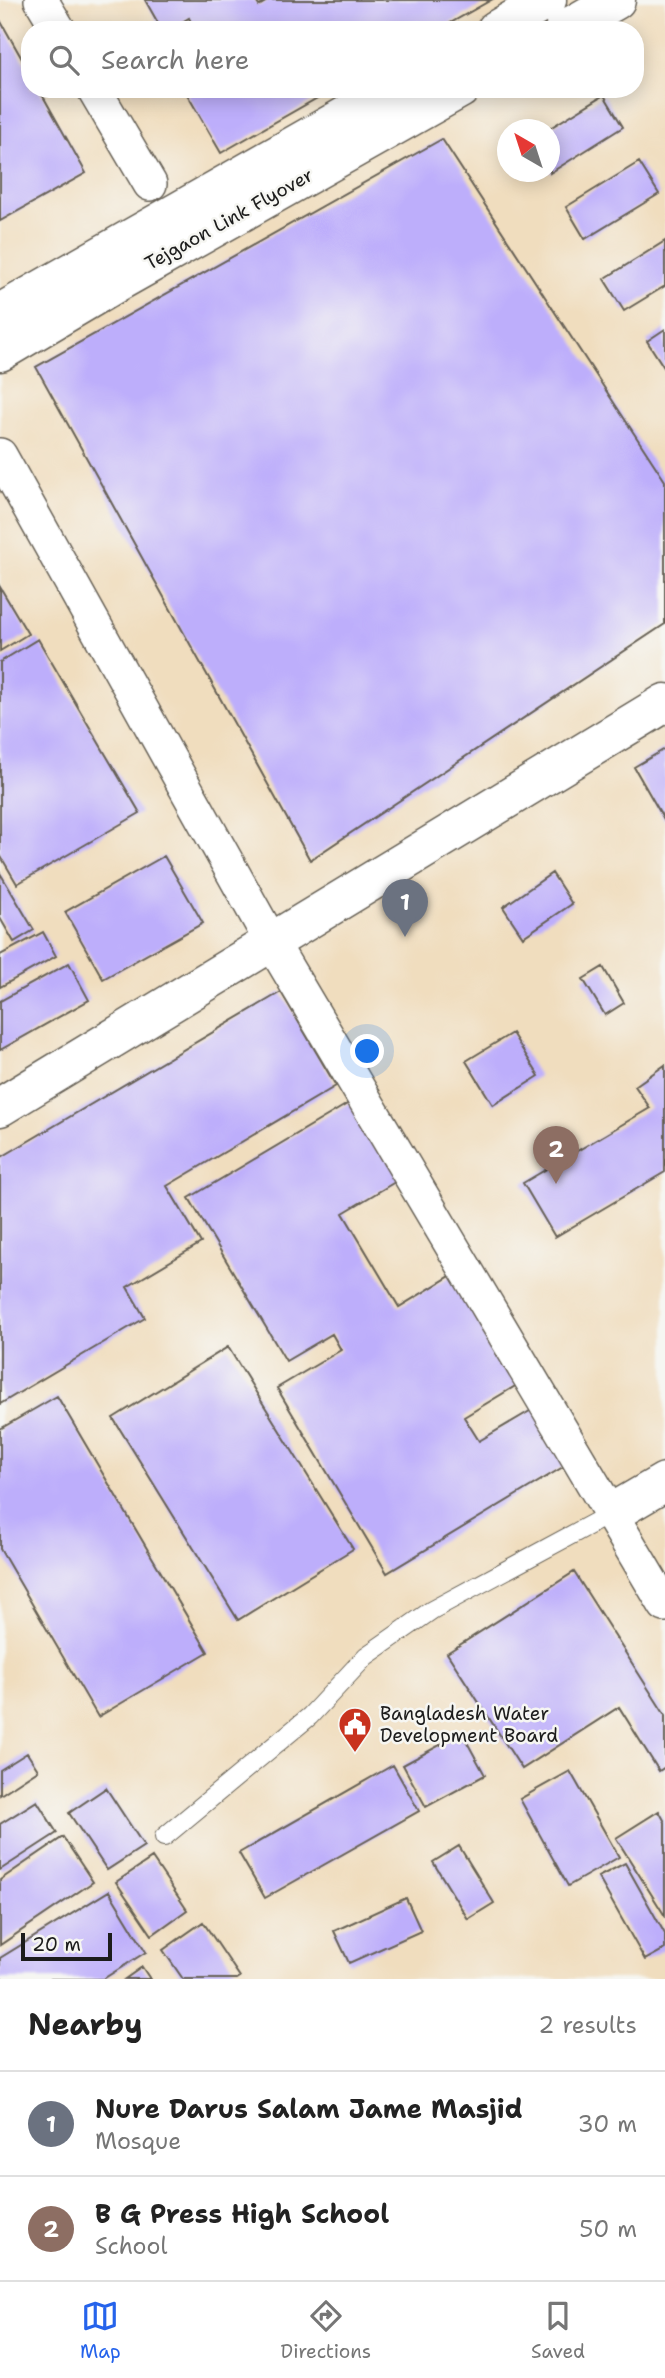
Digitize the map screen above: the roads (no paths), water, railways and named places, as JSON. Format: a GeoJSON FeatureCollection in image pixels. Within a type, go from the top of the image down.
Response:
{"type":"FeatureCollection","features":[{"type":"Feature","properties":{"kind":"main road"},"geometry":{"type":"LineString","coordinates":[[511,21],[547,0]]}},
{"type":"Feature","properties":{"kind":"main road"},"geometry":{"type":"LineString","coordinates":[[580,21],[616,0]]}},
{"type":"Feature","properties":{"kind":"main road","name":"Tejgaon Link Flyover"},"geometry":{"type":"LineString","coordinates":[[0,313],[377,98]]}},
{"type":"Feature","properties":{"kind":"main road","name":"Tejgaon Link Flyover"},"geometry":{"type":"LineString","coordinates":[[0,352],[118,282],[444,98]]}},
{"type":"Feature","properties":{"kind":"main road"},"geometry":{"type":"LineString","coordinates":[[0,1107],[665,703]]}},
{"type":"Feature","properties":{"kind":"main road"},"geometry":{"type":"LineString","coordinates":[[612,1513],[665,1482]]}},
{"type":"Feature","properties":{"kind":"street"},"geometry":{"type":"LineString","coordinates":[[41,0],[54,21]]}},
{"type":"Feature","properties":{"kind":"street"},"geometry":{"type":"LineString","coordinates":[[99,98],[150,184]]}},
{"type":"Feature","properties":{"kind":"street"},"geometry":{"type":"LineString","coordinates":[[0,455],[272,943],[665,1605]]}},
{"type":"Feature","properties":{"kind":"lane"},"geometry":{"type":"LineString","coordinates":[[164,1837],[310,1716],[366,1656],[432,1611],[612,1513]]}},
{"type":"Feature","properties":{"kind":"place","name":"Nure Darus Salam Jame Masjid"},"geometry":{"type":"Point","coordinates":[405,937]}},
{"type":"Feature","properties":{"kind":"place","name":"B G Press High School"},"geometry":{"type":"Point","coordinates":[556,1184]}},
{"type":"Feature","properties":{"kind":"place","name":"Bangladesh Water Development Board"},"geometry":{"type":"Point","coordinates":[355,1754]}}]}
